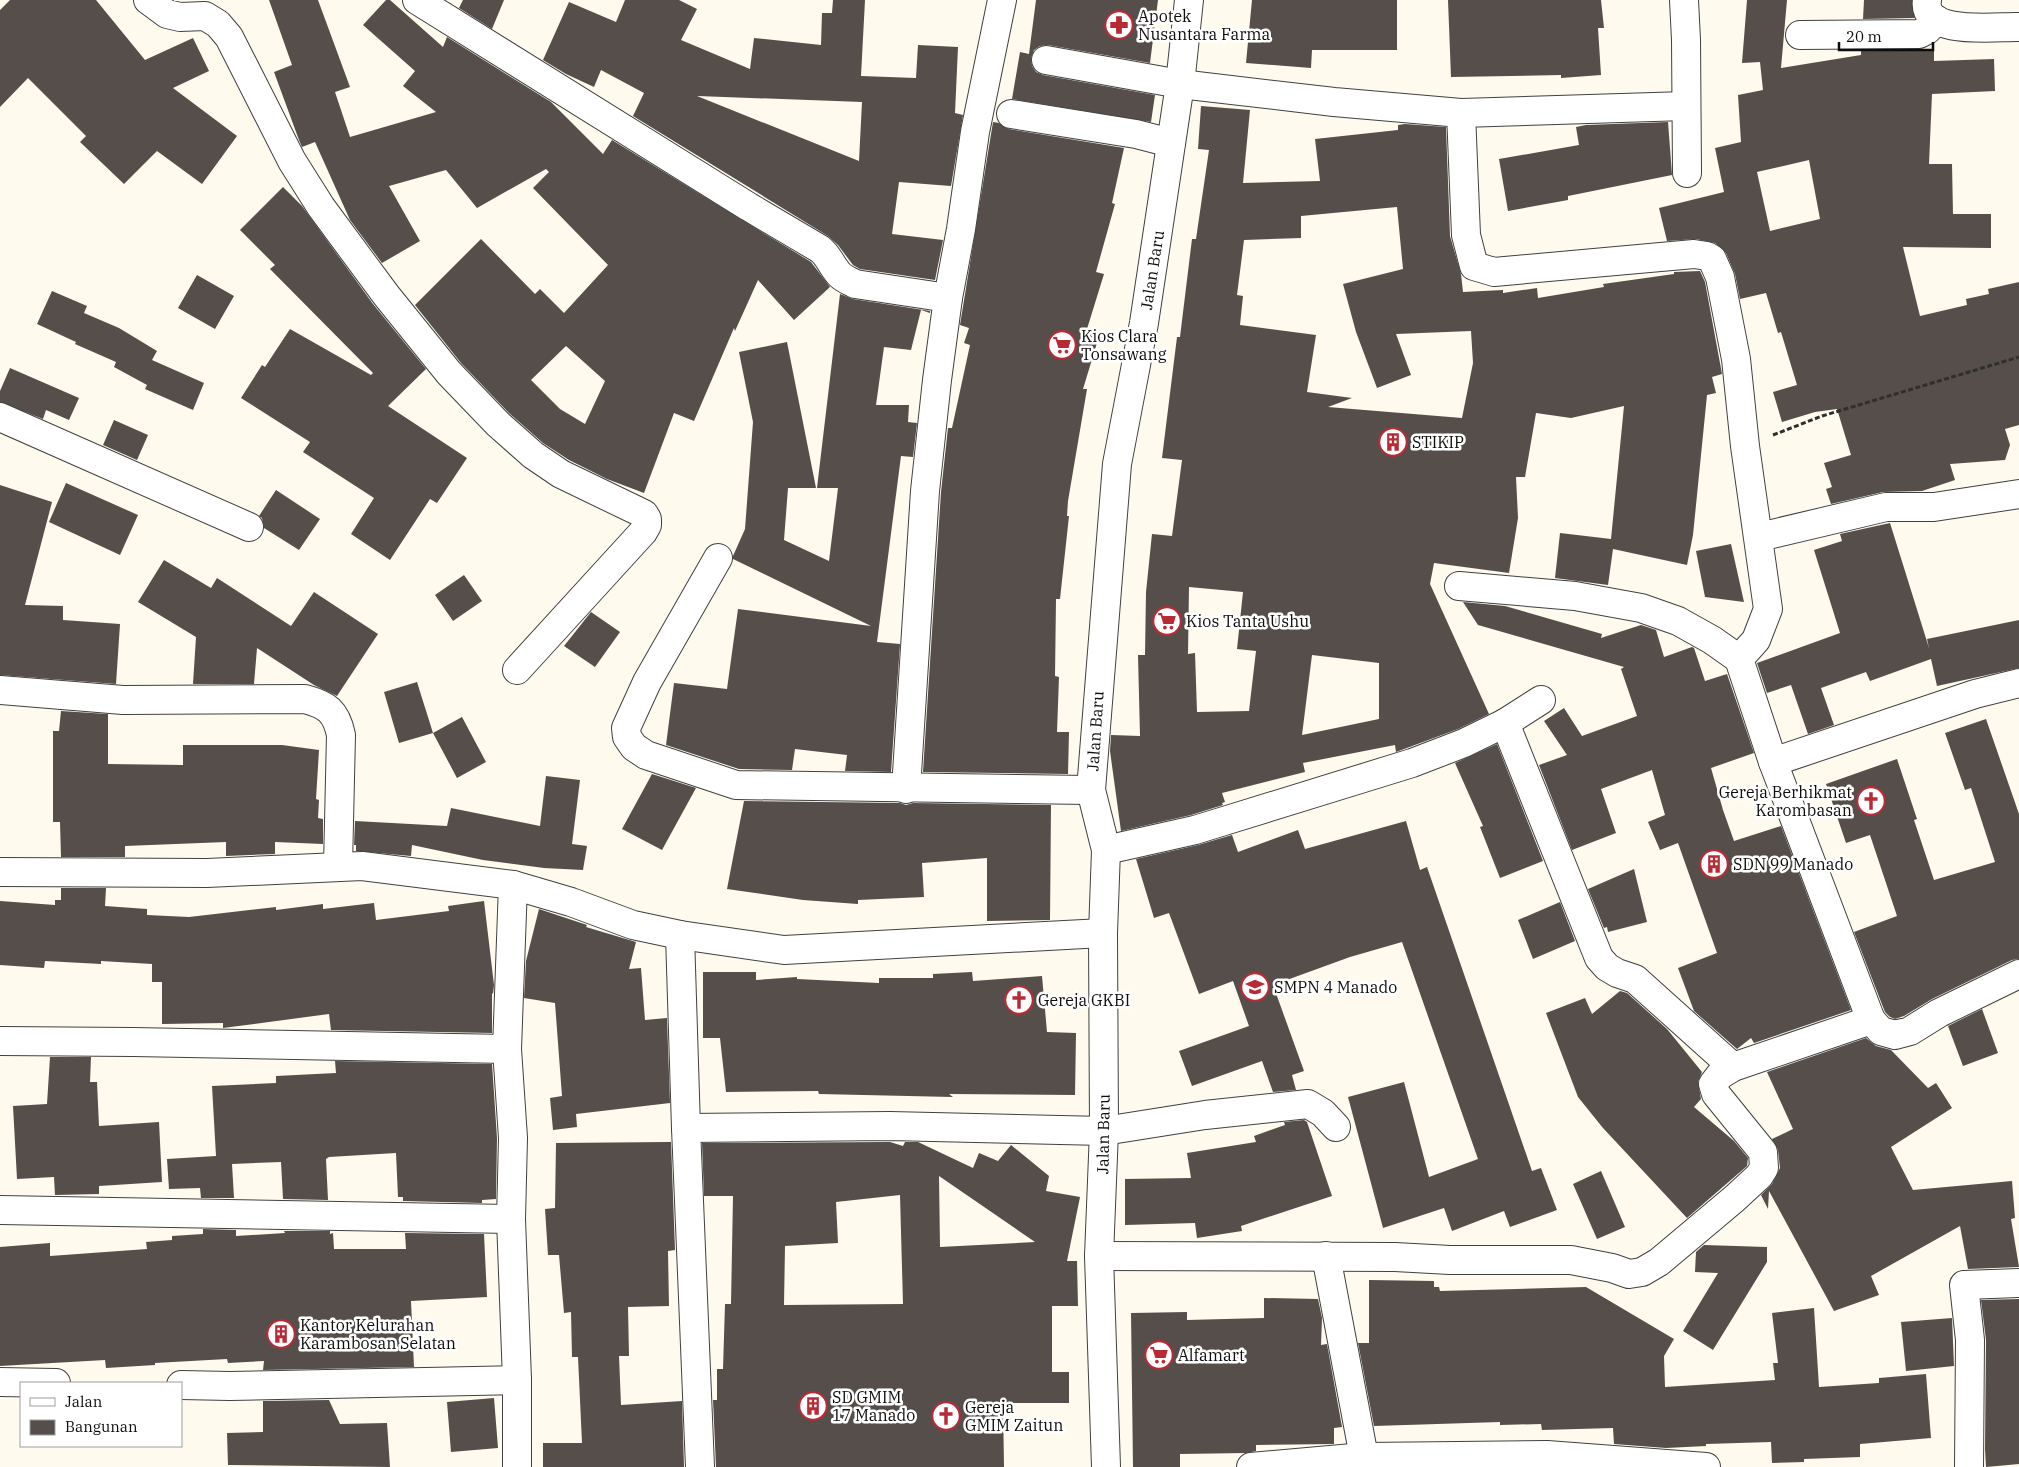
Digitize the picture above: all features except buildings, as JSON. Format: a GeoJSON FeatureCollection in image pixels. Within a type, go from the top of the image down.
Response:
{"type":"FeatureCollection","features":[{"type":"Feature","properties":{"kind":"street"},"geometry":{"type":"LineString","coordinates":[[148,0],[167,14],[180,17],[205,16],[218,24],[229,37],[292,161],[320,207],[386,295],[449,373],[498,424],[533,454],[561,474],[644,514],[648,519],[643,532],[517,670]]}},
{"type":"Feature","properties":{"kind":"street"},"geometry":{"type":"LineString","coordinates":[[417,0],[741,202],[820,248],[827,254],[839,274],[854,284],[948,298]]}},
{"type":"Feature","properties":{"kind":"street"},"geometry":{"type":"LineString","coordinates":[[906,789],[926,491],[948,298],[962,229],[974,132],[1002,0]]}},
{"type":"Feature","properties":{"kind":"street","name":"Jalan Baru"},"geometry":{"type":"LineString","coordinates":[[1106,1467],[1099,1256],[1104,1131],[1103,933],[1106,850],[1091,790],[1117,464],[1144,323],[1180,84],[1189,0]]}},
{"type":"Feature","properties":{"kind":"street"},"geometry":{"type":"LineString","coordinates":[[1684,0],[1687,173]]}},
{"type":"Feature","properties":{"kind":"street"},"geometry":{"type":"LineString","coordinates":[[1800,35],[1919,34],[1928,30],[1932,10],[1972,28],[2019,27]]}},
{"type":"Feature","properties":{"kind":"street"},"geometry":{"type":"LineString","coordinates":[[1046,60],[1180,84],[1334,102],[1461,113],[1686,106]]}},
{"type":"Feature","properties":{"kind":"street"},"geometry":{"type":"LineString","coordinates":[[1461,113],[1466,235],[1474,266],[1494,272],[1694,254],[1707,256],[1712,259],[1720,277],[1736,359],[1745,446],[1768,609],[1756,640],[1739,659]]}},
{"type":"Feature","properties":{"kind":"street"},"geometry":{"type":"LineString","coordinates":[[1011,114],[1136,134],[1171,142]]}},
{"type":"Feature","properties":{"kind":"street"},"geometry":{"type":"LineString","coordinates":[[0,417],[249,527]]}},
{"type":"Feature","properties":{"kind":"street"},"geometry":{"type":"LineString","coordinates":[[1759,536],[1886,508],[1934,507],[2019,494]]}},
{"type":"Feature","properties":{"kind":"street"},"geometry":{"type":"LineString","coordinates":[[718,558],[647,682],[626,728],[627,737],[634,747],[646,755],[736,785],[906,789],[1091,790]]}},
{"type":"Feature","properties":{"kind":"street"},"geometry":{"type":"LineString","coordinates":[[1459,586],[1575,596],[1641,608],[1678,621],[1712,640],[1739,659],[1773,762],[1871,1020],[1881,1031],[1895,1035],[1902,1033],[2019,974]]}},
{"type":"Feature","properties":{"kind":"street"},"geometry":{"type":"LineString","coordinates":[[1773,762],[1974,694],[2019,683]]}},
{"type":"Feature","properties":{"kind":"street"},"geometry":{"type":"LineString","coordinates":[[0,690],[123,700],[305,699],[324,705],[338,720],[341,735],[338,866]]}},
{"type":"Feature","properties":{"kind":"street"},"geometry":{"type":"LineString","coordinates":[[1106,850],[1195,830],[1412,764],[1464,743],[1505,723],[1540,700]]}},
{"type":"Feature","properties":{"kind":"street"},"geometry":{"type":"LineString","coordinates":[[1505,723],[1599,958],[1607,967],[1617,973],[1635,979],[1733,1068]]}},
{"type":"Feature","properties":{"kind":"street"},"geometry":{"type":"LineString","coordinates":[[0,872],[207,873],[362,866],[513,885],[570,902],[633,925],[680,935],[784,950],[1103,933]]}},
{"type":"Feature","properties":{"kind":"street"},"geometry":{"type":"LineString","coordinates":[[513,885],[507,1049],[513,1138],[511,1219],[517,1380],[517,1467]]}},
{"type":"Feature","properties":{"kind":"street"},"geometry":{"type":"LineString","coordinates":[[680,935],[700,1467]]}},
{"type":"Feature","properties":{"kind":"street"},"geometry":{"type":"LineString","coordinates":[[1099,1256],[1326,1256],[1450,1260],[1571,1260],[1612,1268],[1629,1274],[1642,1272],[1660,1262],[1727,1205],[1759,1176],[1764,1168],[1763,1152],[1716,1094],[1713,1084],[1720,1075],[1733,1068],[1871,1020]]}},
{"type":"Feature","properties":{"kind":"street"},"geometry":{"type":"LineString","coordinates":[[0,1041],[507,1049]]}},
{"type":"Feature","properties":{"kind":"street"},"geometry":{"type":"LineString","coordinates":[[686,1128],[890,1126],[1104,1131],[1205,1115],[1308,1104],[1323,1113],[1336,1127]]}},
{"type":"Feature","properties":{"kind":"street"},"geometry":{"type":"LineString","coordinates":[[0,1210],[511,1219]]}},
{"type":"Feature","properties":{"kind":"street"},"geometry":{"type":"LineString","coordinates":[[1326,1256],[1364,1457]]}},
{"type":"Feature","properties":{"kind":"street"},"geometry":{"type":"LineString","coordinates":[[1969,1467],[1970,1340],[1964,1285],[2019,1283]]}},
{"type":"Feature","properties":{"kind":"street"},"geometry":{"type":"LineString","coordinates":[[182,1385],[230,1386],[517,1380]]}},
{"type":"Feature","properties":{"kind":"street"},"geometry":{"type":"LineString","coordinates":[[0,1382],[20,1382]]}},
{"type":"Feature","properties":{"kind":"street"},"geometry":{"type":"LineString","coordinates":[[1251,1467],[1364,1457],[1548,1456],[1706,1467]]}},
{"type":"Feature","properties":{"kind":"path"},"geometry":{"type":"LineString","coordinates":[[1745,446],[1822,416],[2019,358]]}},
{"type":"Feature","properties":{"kind":"place","name":"Apotek Nusantara Farma"},"geometry":{"type":"Point","coordinates":[1119,25]}},
{"type":"Feature","properties":{"kind":"place","name":"Kios Clara Tonsawang"},"geometry":{"type":"Point","coordinates":[1062,345]}},
{"type":"Feature","properties":{"kind":"place","name":"STIKIP"},"geometry":{"type":"Point","coordinates":[1393,442]}},
{"type":"Feature","properties":{"kind":"place","name":"Kios Tanta Ushu"},"geometry":{"type":"Point","coordinates":[1167,621]}},
{"type":"Feature","properties":{"kind":"place","name":"Gereja Berhikmat Karombasan"},"geometry":{"type":"Point","coordinates":[1871,801]}},
{"type":"Feature","properties":{"kind":"place","name":"SDN 99 Manado"},"geometry":{"type":"Point","coordinates":[1714,864]}},
{"type":"Feature","properties":{"kind":"place","name":"SMPN 4 Manado"},"geometry":{"type":"Point","coordinates":[1255,987]}},
{"type":"Feature","properties":{"kind":"place","name":"Gereja GKBI"},"geometry":{"type":"Point","coordinates":[1019,1000]}},
{"type":"Feature","properties":{"kind":"place","name":"Kantor Kelurahan Karambosan Selatan"},"geometry":{"type":"Point","coordinates":[281,1334]}},
{"type":"Feature","properties":{"kind":"place","name":"Alfamart"},"geometry":{"type":"Point","coordinates":[1159,1355]}},
{"type":"Feature","properties":{"kind":"place","name":"SD GMIM 17 Manado"},"geometry":{"type":"Point","coordinates":[813,1406]}},
{"type":"Feature","properties":{"kind":"place","name":"Gereja GMIM Zaitun"},"geometry":{"type":"Point","coordinates":[946,1416]}}]}
